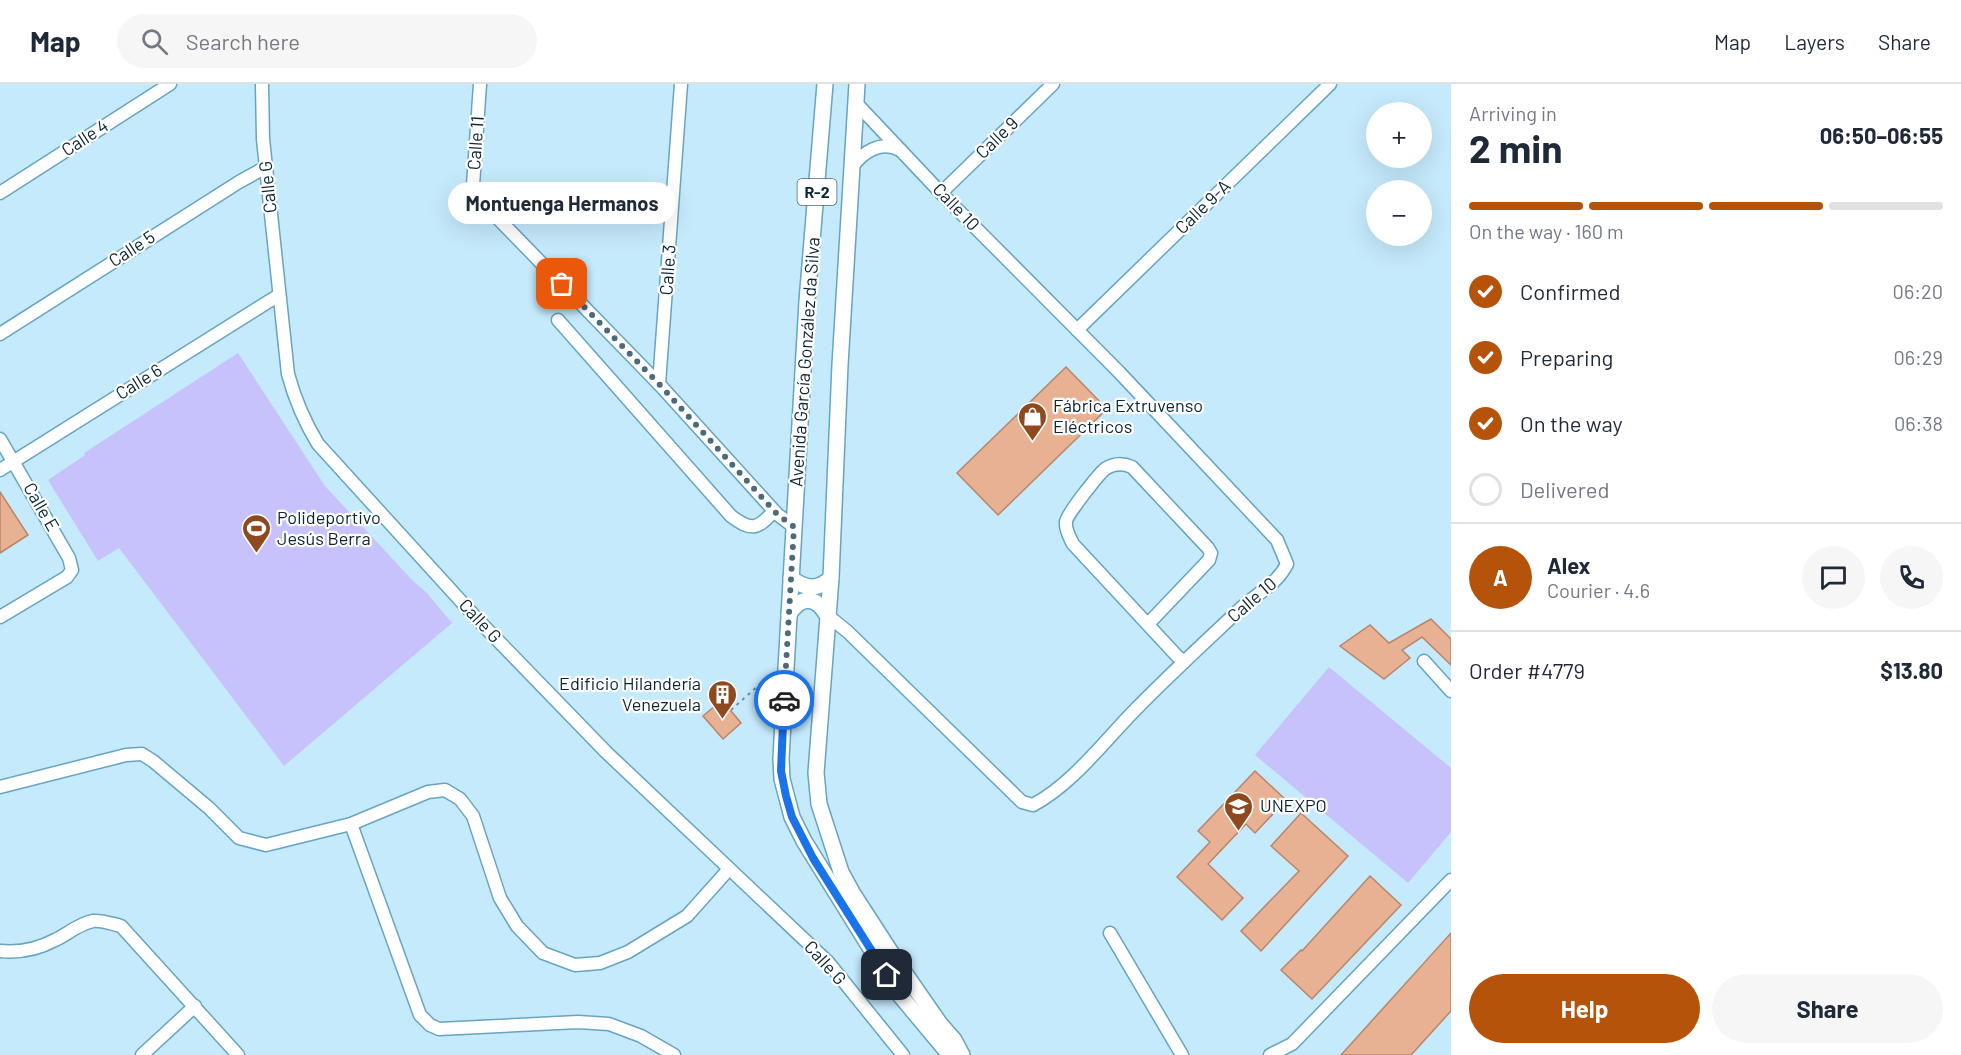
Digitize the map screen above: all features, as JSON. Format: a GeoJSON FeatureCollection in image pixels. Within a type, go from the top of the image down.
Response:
{"type":"FeatureCollection","features":[{"type":"Feature","properties":{"kind":"main road","name":"Avenida García González da Silva"},"geometry":{"type":"LineString","coordinates":[[825,84],[807,301],[786,660],[781,759],[784,788],[792,817],[823,874],[899,994],[944,1048],[953,1055]]}},
{"type":"Feature","properties":{"kind":"main road","name":"Avenida García González da Silva"},"geometry":{"type":"LineString","coordinates":[[857,84],[831,578],[816,773],[819,804],[841,872],[853,894],[962,1055]]}},
{"type":"Feature","properties":{"kind":"main road"},"geometry":{"type":"LineString","coordinates":[[791,578],[800,585],[813,588],[826,583],[831,578]]}},
{"type":"Feature","properties":{"kind":"main road"},"geometry":{"type":"LineString","coordinates":[[789,614],[802,601],[809,600],[822,608],[827,615]]}},
{"type":"Feature","properties":{"kind":"street","name":"Calle 4"},"geometry":{"type":"LineString","coordinates":[[0,193],[170,84]]}},
{"type":"Feature","properties":{"kind":"street","name":"Calle G"},"geometry":{"type":"LineString","coordinates":[[262,84],[263,139],[288,374],[295,400],[318,444],[479,621],[606,752],[828,962],[903,1055]]}},
{"type":"Feature","properties":{"kind":"street","name":"Calle 11"},"geometry":{"type":"LineString","coordinates":[[480,84],[473,185],[480,200],[659,384],[775,512],[794,527]]}},
{"type":"Feature","properties":{"kind":"street","name":"Calle 3"},"geometry":{"type":"LineString","coordinates":[[659,384],[681,84]]}},
{"type":"Feature","properties":{"kind":"street","name":"Calle 9"},"geometry":{"type":"LineString","coordinates":[[941,192],[1053,84]]}},
{"type":"Feature","properties":{"kind":"street","name":"Calle 9-A"},"geometry":{"type":"LineString","coordinates":[[1077,330],[1330,84]]}},
{"type":"Feature","properties":{"kind":"street","name":"Calle 10"},"geometry":{"type":"LineString","coordinates":[[827,615],[848,632],[1022,802],[1033,805],[1045,799],[1067,780],[1184,662],[1244,605],[1282,574],[1287,564],[1277,540],[1119,372],[856,103]]}},
{"type":"Feature","properties":{"kind":"street"},"geometry":{"type":"LineString","coordinates":[[852,167],[858,159],[874,148],[882,146],[901,150]]}},
{"type":"Feature","properties":{"kind":"street","name":"Calle 5"},"geometry":{"type":"LineString","coordinates":[[0,334],[229,188],[266,167]]}},
{"type":"Feature","properties":{"kind":"street","name":"Calle 6"},"geometry":{"type":"LineString","coordinates":[[0,470],[279,295]]}},
{"type":"Feature","properties":{"kind":"street"},"geometry":{"type":"LineString","coordinates":[[558,320],[731,516],[746,527],[754,527],[765,522],[775,512],[795,508]]}},
{"type":"Feature","properties":{"kind":"street","name":"Calle E"},"geometry":{"type":"LineString","coordinates":[[0,439],[69,558],[72,570],[67,577],[0,617]]}},
{"type":"Feature","properties":{"kind":"street"},"geometry":{"type":"LineString","coordinates":[[1148,624],[1209,560],[1211,554],[1208,548],[1132,467],[1124,464],[1114,465],[1105,469],[1070,512],[1066,521],[1068,533],[1073,544],[1148,624],[1184,662]]}},
{"type":"Feature","properties":{"kind":"street"},"geometry":{"type":"LineString","coordinates":[[1424,660],[1451,691]]}},
{"type":"Feature","properties":{"kind":"street"},"geometry":{"type":"LineString","coordinates":[[0,787],[126,755],[142,754],[209,808],[239,838],[266,845],[351,824],[428,792],[445,790],[460,799],[472,816],[500,898],[517,926],[543,953],[575,965],[600,963],[628,952],[687,916],[729,869]]}},
{"type":"Feature","properties":{"kind":"street"},"geometry":{"type":"LineString","coordinates":[[351,824],[420,1015],[430,1026],[439,1029],[578,1022],[609,1024],[641,1036],[674,1055]]}},
{"type":"Feature","properties":{"kind":"street"},"geometry":{"type":"LineString","coordinates":[[1270,1055],[1292,1044],[1451,880]]}},
{"type":"Feature","properties":{"kind":"street"},"geometry":{"type":"LineString","coordinates":[[0,951],[14,952],[39,947],[56,940],[76,927],[93,921],[121,926],[238,1055]]}},
{"type":"Feature","properties":{"kind":"street"},"geometry":{"type":"LineString","coordinates":[[1110,933],[1182,1055]]}},
{"type":"Feature","properties":{"kind":"street"},"geometry":{"type":"LineString","coordinates":[[142,1055],[195,1006]]}},
{"type":"Feature","properties":{"kind":"path"},"geometry":{"type":"LineString","coordinates":[[731,710],[786,660]]}},
{"type":"Feature","properties":{"kind":"shaded area","name":"Polideportivo Jesús Berra"},"geometry":{"type":"Polygon","coordinates":[[[238,353],[325,486],[413,581],[426,592],[452,623],[284,766],[119,548],[98,561],[48,480],[85,455],[84,453],[238,353]]]}},
{"type":"Feature","properties":{"kind":"shaded area"},"geometry":{"type":"Polygon","coordinates":[[[1329,667],[1451,768],[1451,832],[1408,883],[1255,755],[1329,667]]]}},
{"type":"Feature","properties":{"kind":"building","name":"Fábrica Extruvenso Eléctricos"},"geometry":{"type":"Polygon","coordinates":[[[1066,367],[1107,409],[998,515],[957,473],[1066,367]]]}},
{"type":"Feature","properties":{"kind":"building"},"geometry":{"type":"Polygon","coordinates":[[[0,492],[28,535],[0,553],[0,492]]]}},
{"type":"Feature","properties":{"kind":"building"},"geometry":{"type":"Polygon","coordinates":[[[1431,619],[1451,639],[1451,665],[1422,637],[1402,650],[1410,658],[1384,679],[1340,646],[1370,625],[1389,643],[1431,619]]]}},
{"type":"Feature","properties":{"kind":"building","name":"Edificio Hilandería Venezuela"},"geometry":{"type":"Polygon","coordinates":[[[722,700],[741,723],[723,739],[703,716],[722,700]]]}},
{"type":"Feature","properties":{"kind":"building"},"geometry":{"type":"Polygon","coordinates":[[[1255,771],[1286,800],[1255,833],[1246,824],[1208,864],[1243,898],[1222,920],[1177,877],[1210,842],[1198,831],[1255,771]]]}},
{"type":"Feature","properties":{"kind":"building"},"geometry":{"type":"Polygon","coordinates":[[[1301,813],[1348,856],[1261,951],[1241,931],[1299,871],[1271,846],[1301,813]]]}},
{"type":"Feature","properties":{"kind":"building"},"geometry":{"type":"Polygon","coordinates":[[[1370,876],[1401,905],[1312,999],[1281,970],[1302,951],[1370,876]]]}},
{"type":"Feature","properties":{"kind":"building"},"geometry":{"type":"Polygon","coordinates":[[[1451,933],[1451,1011],[1411,1055],[1341,1055],[1451,933]]]}},
{"type":"Feature","properties":{"kind":"way so far"},"geometry":{"type":"LineString","coordinates":[[562,284],[659,384],[777,514],[794,527],[784,700]]}},
{"type":"Feature","properties":{"kind":"place","name":"Montuenga Hermanos"},"geometry":{"type":"Point","coordinates":[562,284]}},
{"type":"Feature","properties":{"kind":"place","name":"Fábrica Extruvenso Eléctricos"},"geometry":{"type":"Point","coordinates":[1032,442]}},
{"type":"Feature","properties":{"kind":"place","name":"Polideportivo Jesús Berra"},"geometry":{"type":"Point","coordinates":[256,554]}},
{"type":"Feature","properties":{"kind":"place","name":"Edificio Hilandería Venezuela"},"geometry":{"type":"Point","coordinates":[722,720]}},
{"type":"Feature","properties":{"kind":"place","name":"UNEXPO"},"geometry":{"type":"Point","coordinates":[1239,832]}},
{"type":"Feature","properties":{"kind":"route"},"geometry":{"type":"LineString","coordinates":[[784,700],[781,771],[792,817],[813,858],[887,975]]}}]}
